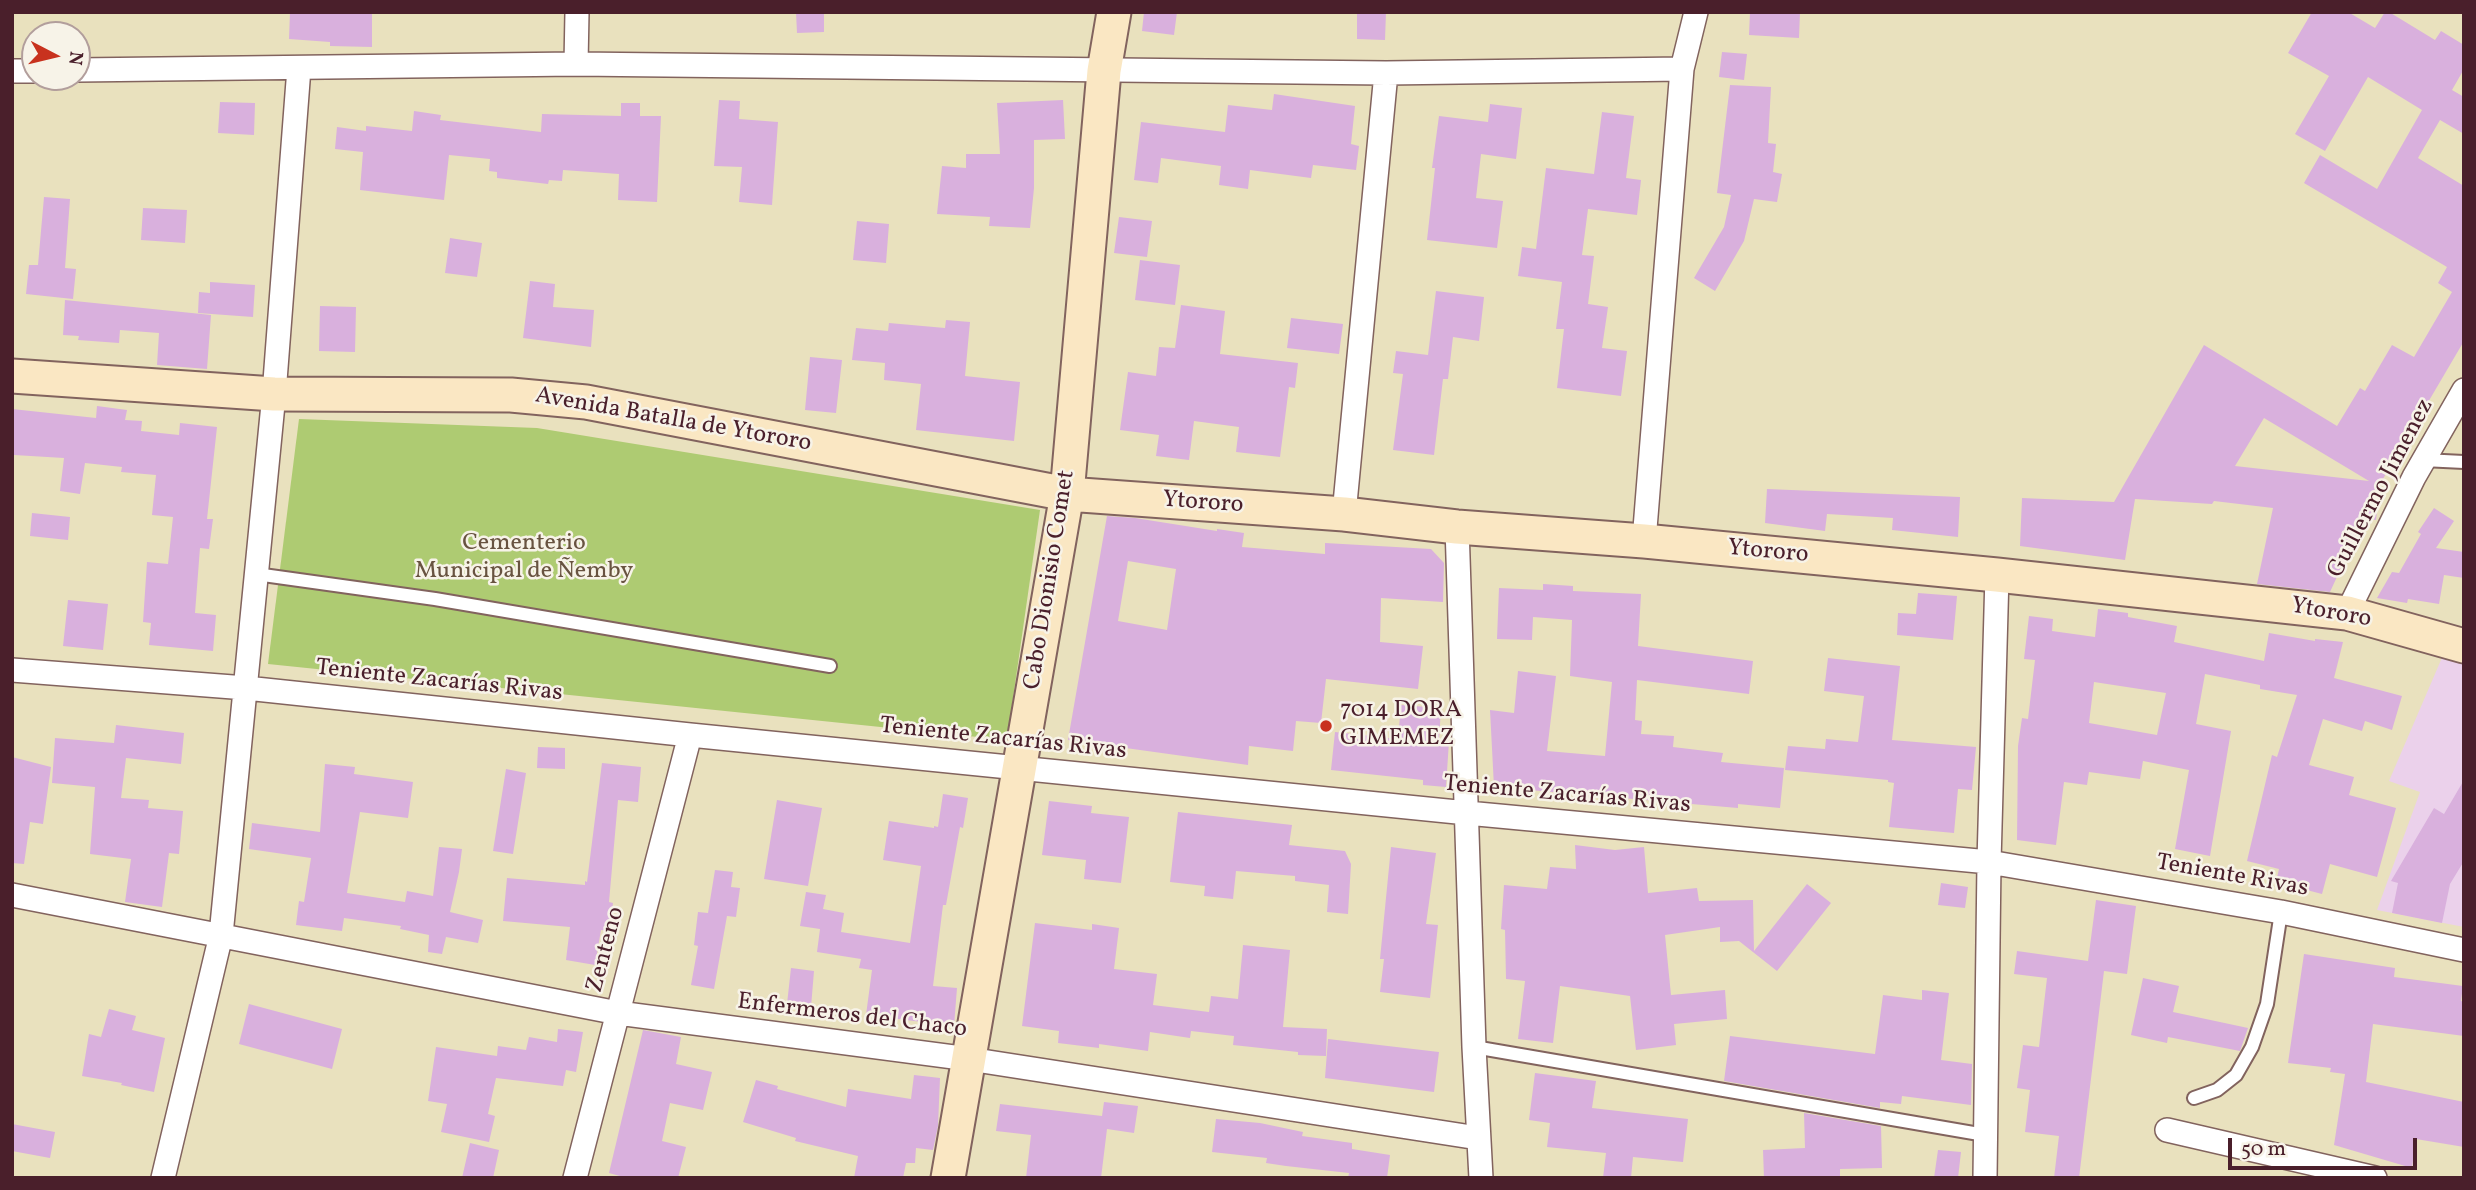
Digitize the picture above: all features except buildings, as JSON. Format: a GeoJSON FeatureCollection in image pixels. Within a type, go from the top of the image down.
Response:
{"type":"FeatureCollection","features":[{"type":"Feature","properties":{"kind":"street"},"geometry":{"type":"LineString","coordinates":[[576,64],[577,12]]}},
{"type":"Feature","properties":{"kind":"street","name":"Cabo Dionisio Comet"},"geometry":{"type":"LineString","coordinates":[[948,1178],[1067,494],[1104,71],[1114,12]]}},
{"type":"Feature","properties":{"kind":"street"},"geometry":{"type":"LineString","coordinates":[[1644,541],[1682,69],[1696,12]]}},
{"type":"Feature","properties":{"kind":"street"},"geometry":{"type":"LineString","coordinates":[[91,70],[576,64],[1386,73],[1682,69]]}},
{"type":"Feature","properties":{"kind":"street"},"geometry":{"type":"LineString","coordinates":[[163,1178],[221,934],[274,394],[299,68]]}},
{"type":"Feature","properties":{"kind":"street"},"geometry":{"type":"LineString","coordinates":[[1344,514],[1386,73]]}},
{"type":"Feature","properties":{"kind":"street","name":"Avenida Batalla de Ytororo"},"geometry":{"type":"LineString","coordinates":[[12,376],[274,394],[510,395],[586,402],[1067,494]]}},
{"type":"Feature","properties":{"kind":"street","name":"Guillermo Jimenez"},"geometry":{"type":"LineString","coordinates":[[2347,613],[2423,460],[2464,390]]}},
{"type":"Feature","properties":{"kind":"street","name":"Ytororo"},"geometry":{"type":"LineString","coordinates":[[1067,494],[1344,514],[1457,527],[1644,541],[1997,575],[2347,613],[2464,646]]}},
{"type":"Feature","properties":{"kind":"street"},"geometry":{"type":"LineString","coordinates":[[1457,527],[1481,1178]]}},
{"type":"Feature","properties":{"kind":"street"},"geometry":{"type":"LineString","coordinates":[[1985,1178],[1989,862],[1997,575]]}},
{"type":"Feature","properties":{"kind":"street","name":"Teniente Zacarías Rivas"},"geometry":{"type":"LineString","coordinates":[[12,670],[246,688],[1467,813],[1989,862]]}},
{"type":"Feature","properties":{"kind":"street","name":"Zenteno"},"geometry":{"type":"LineString","coordinates":[[575,1178],[690,735]]}},
{"type":"Feature","properties":{"kind":"street","name":"Teniente Rivas"},"geometry":{"type":"LineString","coordinates":[[1989,862],[2281,912],[2464,950]]}},
{"type":"Feature","properties":{"kind":"street","name":"Enfermeros del Chaco"},"geometry":{"type":"LineString","coordinates":[[12,895],[618,1013],[969,1059],[1478,1138]]}},
{"type":"Feature","properties":{"kind":"street"},"geometry":{"type":"LineString","coordinates":[[2167,1130],[2375,1178]]}},
{"type":"Feature","properties":{"kind":"street","name":"Cabo Dionisio Comet"},"geometry":{"type":"LineString","coordinates":[[955,1143],[966,1178]]}},
{"type":"Feature","properties":{"kind":"lane"},"geometry":{"type":"LineString","coordinates":[[2423,460],[2464,462]]}},
{"type":"Feature","properties":{"kind":"lane"},"geometry":{"type":"LineString","coordinates":[[256,574],[435,599],[830,666]]}},
{"type":"Feature","properties":{"kind":"lane"},"geometry":{"type":"LineString","coordinates":[[2194,1098],[2217,1090],[2236,1075],[2252,1047],[2267,1004],[2281,912]]}},
{"type":"Feature","properties":{"kind":"lane"},"geometry":{"type":"LineString","coordinates":[[1475,1047],[1985,1135]]}},
{"type":"Feature","properties":{"kind":"shaded area"},"geometry":{"type":"Polygon","coordinates":[[[2444,653],[2464,659],[2464,927],[2377,910],[2420,792],[2389,781],[2444,653]]]}},
{"type":"Feature","properties":{"kind":"green space","name":"Cementerio Municipal de Ñemby"},"geometry":{"type":"Polygon","coordinates":[[[299,419],[537,428],[1040,510],[1007,740],[268,664],[299,419]]]}},
{"type":"Feature","properties":{"kind":"place","name":"7014 DORA GIMEMEZ"},"geometry":{"type":"Point","coordinates":[1326,726]}}]}
